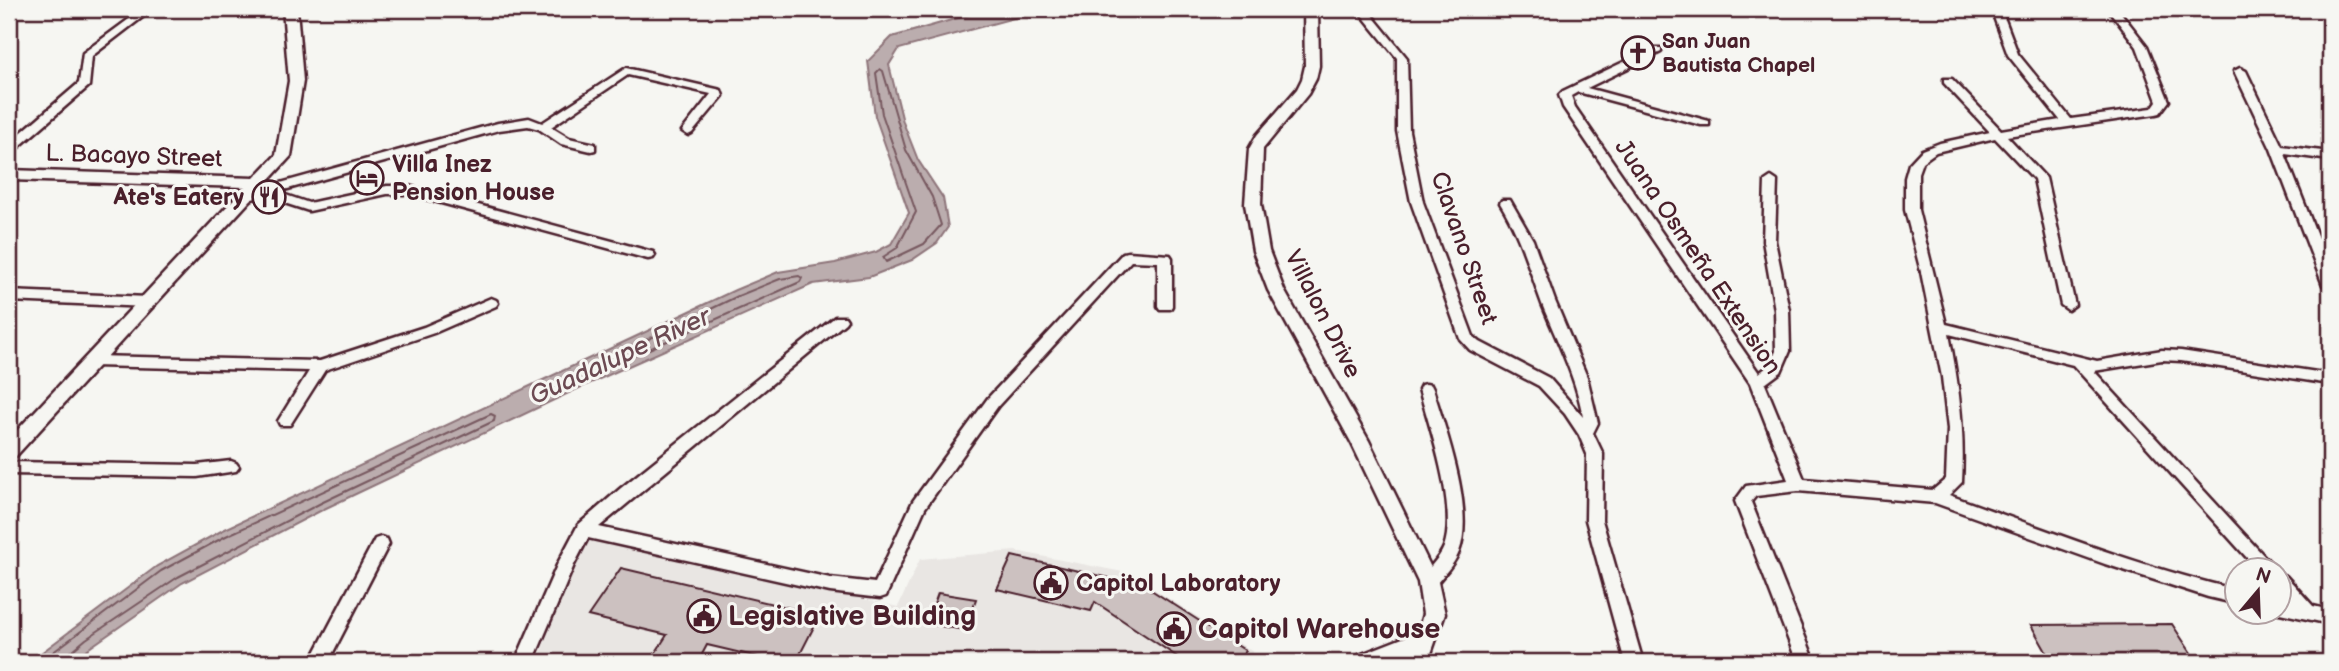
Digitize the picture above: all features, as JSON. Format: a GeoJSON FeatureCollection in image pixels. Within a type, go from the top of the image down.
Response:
{"type":"FeatureCollection","features":[{"type":"Feature","properties":{"kind":"street"},"geometry":{"type":"LineString","coordinates":[[260,187],[283,156],[294,106],[296,54],[290,9]]}},
{"type":"Feature","properties":{"kind":"street","name":"Villalon Drive"},"geometry":{"type":"LineString","coordinates":[[1311,9],[1312,65],[1309,79],[1303,91],[1262,138],[1256,149],[1254,204],[1261,251],[1276,290],[1360,441],[1428,582],[1434,614],[1424,639],[1422,653],[1415,662]]}},
{"type":"Feature","properties":{"kind":"street","name":"Clavano Street"},"geometry":{"type":"LineString","coordinates":[[1362,9],[1402,58],[1403,131],[1418,202],[1467,339],[1475,346],[1544,382],[1570,410],[1595,454],[1594,520],[1634,662]]}},
{"type":"Feature","properties":{"kind":"street"},"geometry":{"type":"LineString","coordinates":[[1996,9],[2013,55],[2068,122]]}},
{"type":"Feature","properties":{"kind":"street"},"geometry":{"type":"LineString","coordinates":[[1936,498],[1954,482],[1956,463],[1952,386],[1912,212],[1909,191],[1911,171],[1916,161],[1925,153],[1940,147],[2068,122],[2156,111],[2163,101],[2142,46],[2113,9]]}},
{"type":"Feature","properties":{"kind":"street"},"geometry":{"type":"LineString","coordinates":[[9,149],[85,84],[87,55],[140,14]]}},
{"type":"Feature","properties":{"kind":"street"},"geometry":{"type":"LineString","coordinates":[[1580,89],[1597,78],[1657,50]]}},
{"type":"Feature","properties":{"kind":"street"},"geometry":{"type":"LineString","coordinates":[[543,127],[626,71],[717,92],[709,108],[688,131]]}},
{"type":"Feature","properties":{"kind":"street"},"geometry":{"type":"LineString","coordinates":[[2240,71],[2277,149],[2330,285]]}},
{"type":"Feature","properties":{"kind":"street"},"geometry":{"type":"LineString","coordinates":[[1948,81],[2040,177],[2068,305]]}},
{"type":"Feature","properties":{"kind":"street"},"geometry":{"type":"LineString","coordinates":[[1580,89],[1705,122]]}},
{"type":"Feature","properties":{"kind":"street","name":"Juana Osmeña Extension"},"geometry":{"type":"LineString","coordinates":[[1580,89],[1565,95],[1580,127],[1656,232],[1756,382],[1798,485]]}},
{"type":"Feature","properties":{"kind":"street"},"geometry":{"type":"LineString","coordinates":[[10,447],[245,197],[260,187],[498,127],[528,122],[543,127],[565,141],[591,147]]}},
{"type":"Feature","properties":{"kind":"street"},"geometry":{"type":"LineString","coordinates":[[2277,149],[2330,156]]}},
{"type":"Feature","properties":{"kind":"street","name":"L. Bacayo Street"},"geometry":{"type":"LineString","coordinates":[[9,175],[260,187]]}},
{"type":"Feature","properties":{"kind":"street"},"geometry":{"type":"LineString","coordinates":[[1756,382],[1776,368],[1783,351],[1782,310],[1769,241],[1771,181]]}},
{"type":"Feature","properties":{"kind":"street"},"geometry":{"type":"LineString","coordinates":[[260,187],[309,207],[387,190],[408,190],[648,255]]}},
{"type":"Feature","properties":{"kind":"street"},"geometry":{"type":"LineString","coordinates":[[1506,203],[1531,247],[1542,287],[1586,399],[1591,423],[1585,433]]}},
{"type":"Feature","properties":{"kind":"street"},"geometry":{"type":"LineString","coordinates":[[2312,242],[2330,244]]}},
{"type":"Feature","properties":{"kind":"street"},"geometry":{"type":"LineString","coordinates":[[584,530],[830,585],[880,590],[919,505],[993,402],[1128,256],[1164,258],[1165,306]]}},
{"type":"Feature","properties":{"kind":"street"},"geometry":{"type":"LineString","coordinates":[[9,296],[148,302]]}},
{"type":"Feature","properties":{"kind":"street"},"geometry":{"type":"LineString","coordinates":[[92,361],[320,366],[429,330],[491,303]]}},
{"type":"Feature","properties":{"kind":"street"},"geometry":{"type":"LineString","coordinates":[[524,662],[566,563],[584,530],[627,492],[840,320]]}},
{"type":"Feature","properties":{"kind":"street"},"geometry":{"type":"LineString","coordinates":[[1939,327],[2097,366],[2162,355],[2181,356],[2330,379]]}},
{"type":"Feature","properties":{"kind":"street"},"geometry":{"type":"LineString","coordinates":[[2079,363],[2257,556]]}},
{"type":"Feature","properties":{"kind":"street"},"geometry":{"type":"LineString","coordinates":[[285,421],[320,366]]}},
{"type":"Feature","properties":{"kind":"street"},"geometry":{"type":"LineString","coordinates":[[1426,389],[1446,460],[1457,528],[1451,551],[1428,582]]}},
{"type":"Feature","properties":{"kind":"street"},"geometry":{"type":"LineString","coordinates":[[9,468],[197,471],[231,467]]}},
{"type":"Feature","properties":{"kind":"street"},"geometry":{"type":"LineString","coordinates":[[1806,662],[1743,501],[1752,489],[1798,485],[1936,498],[2105,557],[2224,594]]}},
{"type":"Feature","properties":{"kind":"street"},"geometry":{"type":"LineString","coordinates":[[319,662],[381,544]]}},
{"type":"Feature","properties":{"kind":"street"},"geometry":{"type":"LineString","coordinates":[[2294,596],[2308,612]]}},
{"type":"Feature","properties":{"kind":"street"},"geometry":{"type":"LineString","coordinates":[[2294,609],[2330,617]]}},
{"type":"Feature","properties":{"kind":"street"},"geometry":{"type":"LineString","coordinates":[[1367,662],[1424,639]]}},
{"type":"Feature","properties":{"kind":"shaded area"},"geometry":{"type":"Polygon","coordinates":[[[587,534],[898,607],[920,559],[1015,551],[1128,573],[1253,652],[1243,662],[537,662],[587,534]]]}},
{"type":"Feature","properties":{"kind":"water","name":"Guadalupe River"},"geometry":{"type":"Polygon","coordinates":[[[990,9],[1047,9],[899,49],[889,65],[903,122],[918,160],[943,198],[948,227],[937,243],[912,260],[869,277],[813,284],[577,389],[324,509],[182,583],[69,662],[29,662],[157,566],[223,530],[735,290],[778,272],[835,263],[876,252],[891,244],[909,213],[875,116],[868,61],[892,37],[990,9]]]}},
{"type":"Feature","properties":{"kind":"building"},"geometry":{"type":"Polygon","coordinates":[[[1012,556],[1127,582],[1131,577],[1246,651],[1237,662],[1185,662],[1095,602],[1091,611],[997,589],[1012,556]]]}},
{"type":"Feature","properties":{"kind":"building","name":"Legislative Building"},"geometry":{"type":"Polygon","coordinates":[[[621,568],[820,615],[796,662],[779,662],[707,645],[698,662],[684,662],[654,655],[667,635],[588,616],[621,568]]]}},
{"type":"Feature","properties":{"kind":"building"},"geometry":{"type":"Polygon","coordinates":[[[938,593],[976,599],[965,630],[927,624],[938,593]]]}},
{"type":"Feature","properties":{"kind":"building"},"geometry":{"type":"Polygon","coordinates":[[[2172,624],[2197,662],[2052,662],[2031,625],[2172,624]]]}},
{"type":"Feature","properties":{"kind":"place","name":"San Juan Bautista Chapel"},"geometry":{"type":"Point","coordinates":[1638,53]}},
{"type":"Feature","properties":{"kind":"place","name":"Villa Inez Pension House"},"geometry":{"type":"Point","coordinates":[367,178]}},
{"type":"Feature","properties":{"kind":"place","name":"Ate's Eatery"},"geometry":{"type":"Point","coordinates":[269,197]}},
{"type":"Feature","properties":{"kind":"place","name":"Capitol Laboratory"},"geometry":{"type":"Point","coordinates":[1051,583]}},
{"type":"Feature","properties":{"kind":"place","name":"Legislative Building"},"geometry":{"type":"Point","coordinates":[704,616]}},
{"type":"Feature","properties":{"kind":"place","name":"Capitol Warehouse"},"geometry":{"type":"Point","coordinates":[1174,629]}}]}
